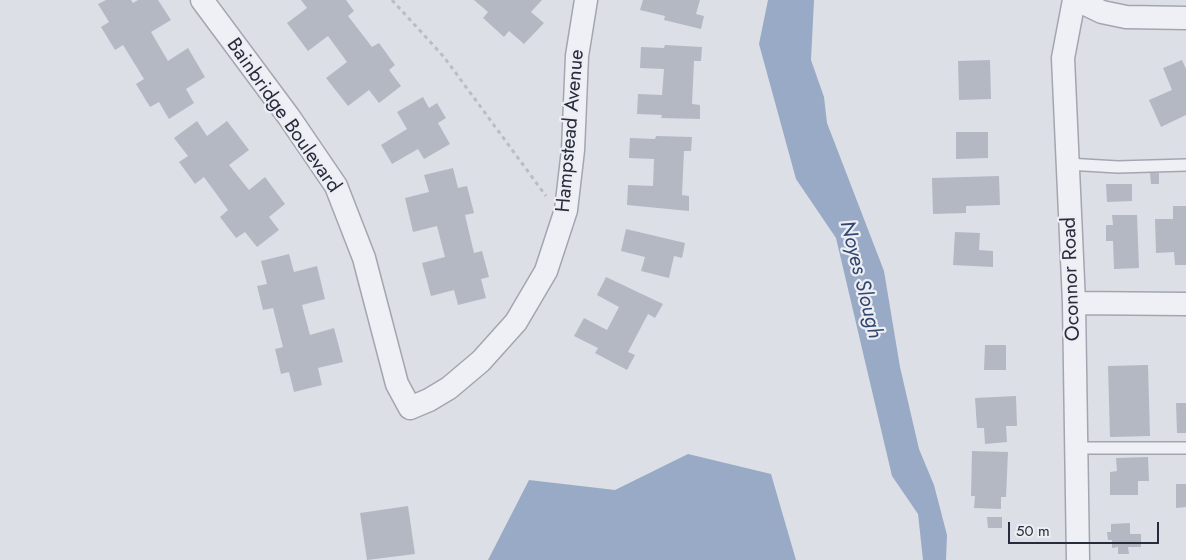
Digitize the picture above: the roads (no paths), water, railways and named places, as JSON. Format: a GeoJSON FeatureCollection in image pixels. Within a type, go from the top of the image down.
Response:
{"type":"FeatureCollection","features":[{"type":"Feature","properties":{"kind":"street","name":"Bainbridge Boulevard"},"geometry":{"type":"LineString","coordinates":[[202,0],[289,117],[336,186],[364,258],[398,384],[410,408]]}},
{"type":"Feature","properties":{"kind":"street","name":"Hampstead Avenue"},"geometry":{"type":"LineString","coordinates":[[410,408],[430,400],[449,388],[482,361],[516,322],[546,271],[566,210],[573,150],[577,56],[586,0]]}},
{"type":"Feature","properties":{"kind":"street"},"geometry":{"type":"LineString","coordinates":[[1075,0],[1102,12],[1126,17],[1186,18]]}},
{"type":"Feature","properties":{"kind":"street","name":"Oconnor Road"},"geometry":{"type":"LineString","coordinates":[[1075,0],[1063,58],[1074,303],[1078,560]]}},
{"type":"Feature","properties":{"kind":"street"},"geometry":{"type":"LineString","coordinates":[[1074,303],[1186,304]]}},
{"type":"Feature","properties":{"kind":"lane"},"geometry":{"type":"LineString","coordinates":[[1067,164],[1118,167],[1186,165]]}},
{"type":"Feature","properties":{"kind":"lane"},"geometry":{"type":"LineString","coordinates":[[1076,448],[1186,448]]}},
{"type":"Feature","properties":{"kind":"water","name":"Noyes Slough"},"geometry":{"type":"Polygon","coordinates":[[[768,0],[814,0],[811,60],[824,97],[827,123],[884,271],[900,367],[919,449],[934,485],[947,535],[946,560],[923,560],[918,514],[892,476],[836,238],[796,179],[759,44],[768,0]]]}},
{"type":"Feature","properties":{"kind":"water"},"geometry":{"type":"Polygon","coordinates":[[[688,454],[771,474],[796,560],[488,560],[529,480],[615,490],[688,454]]]}}]}
